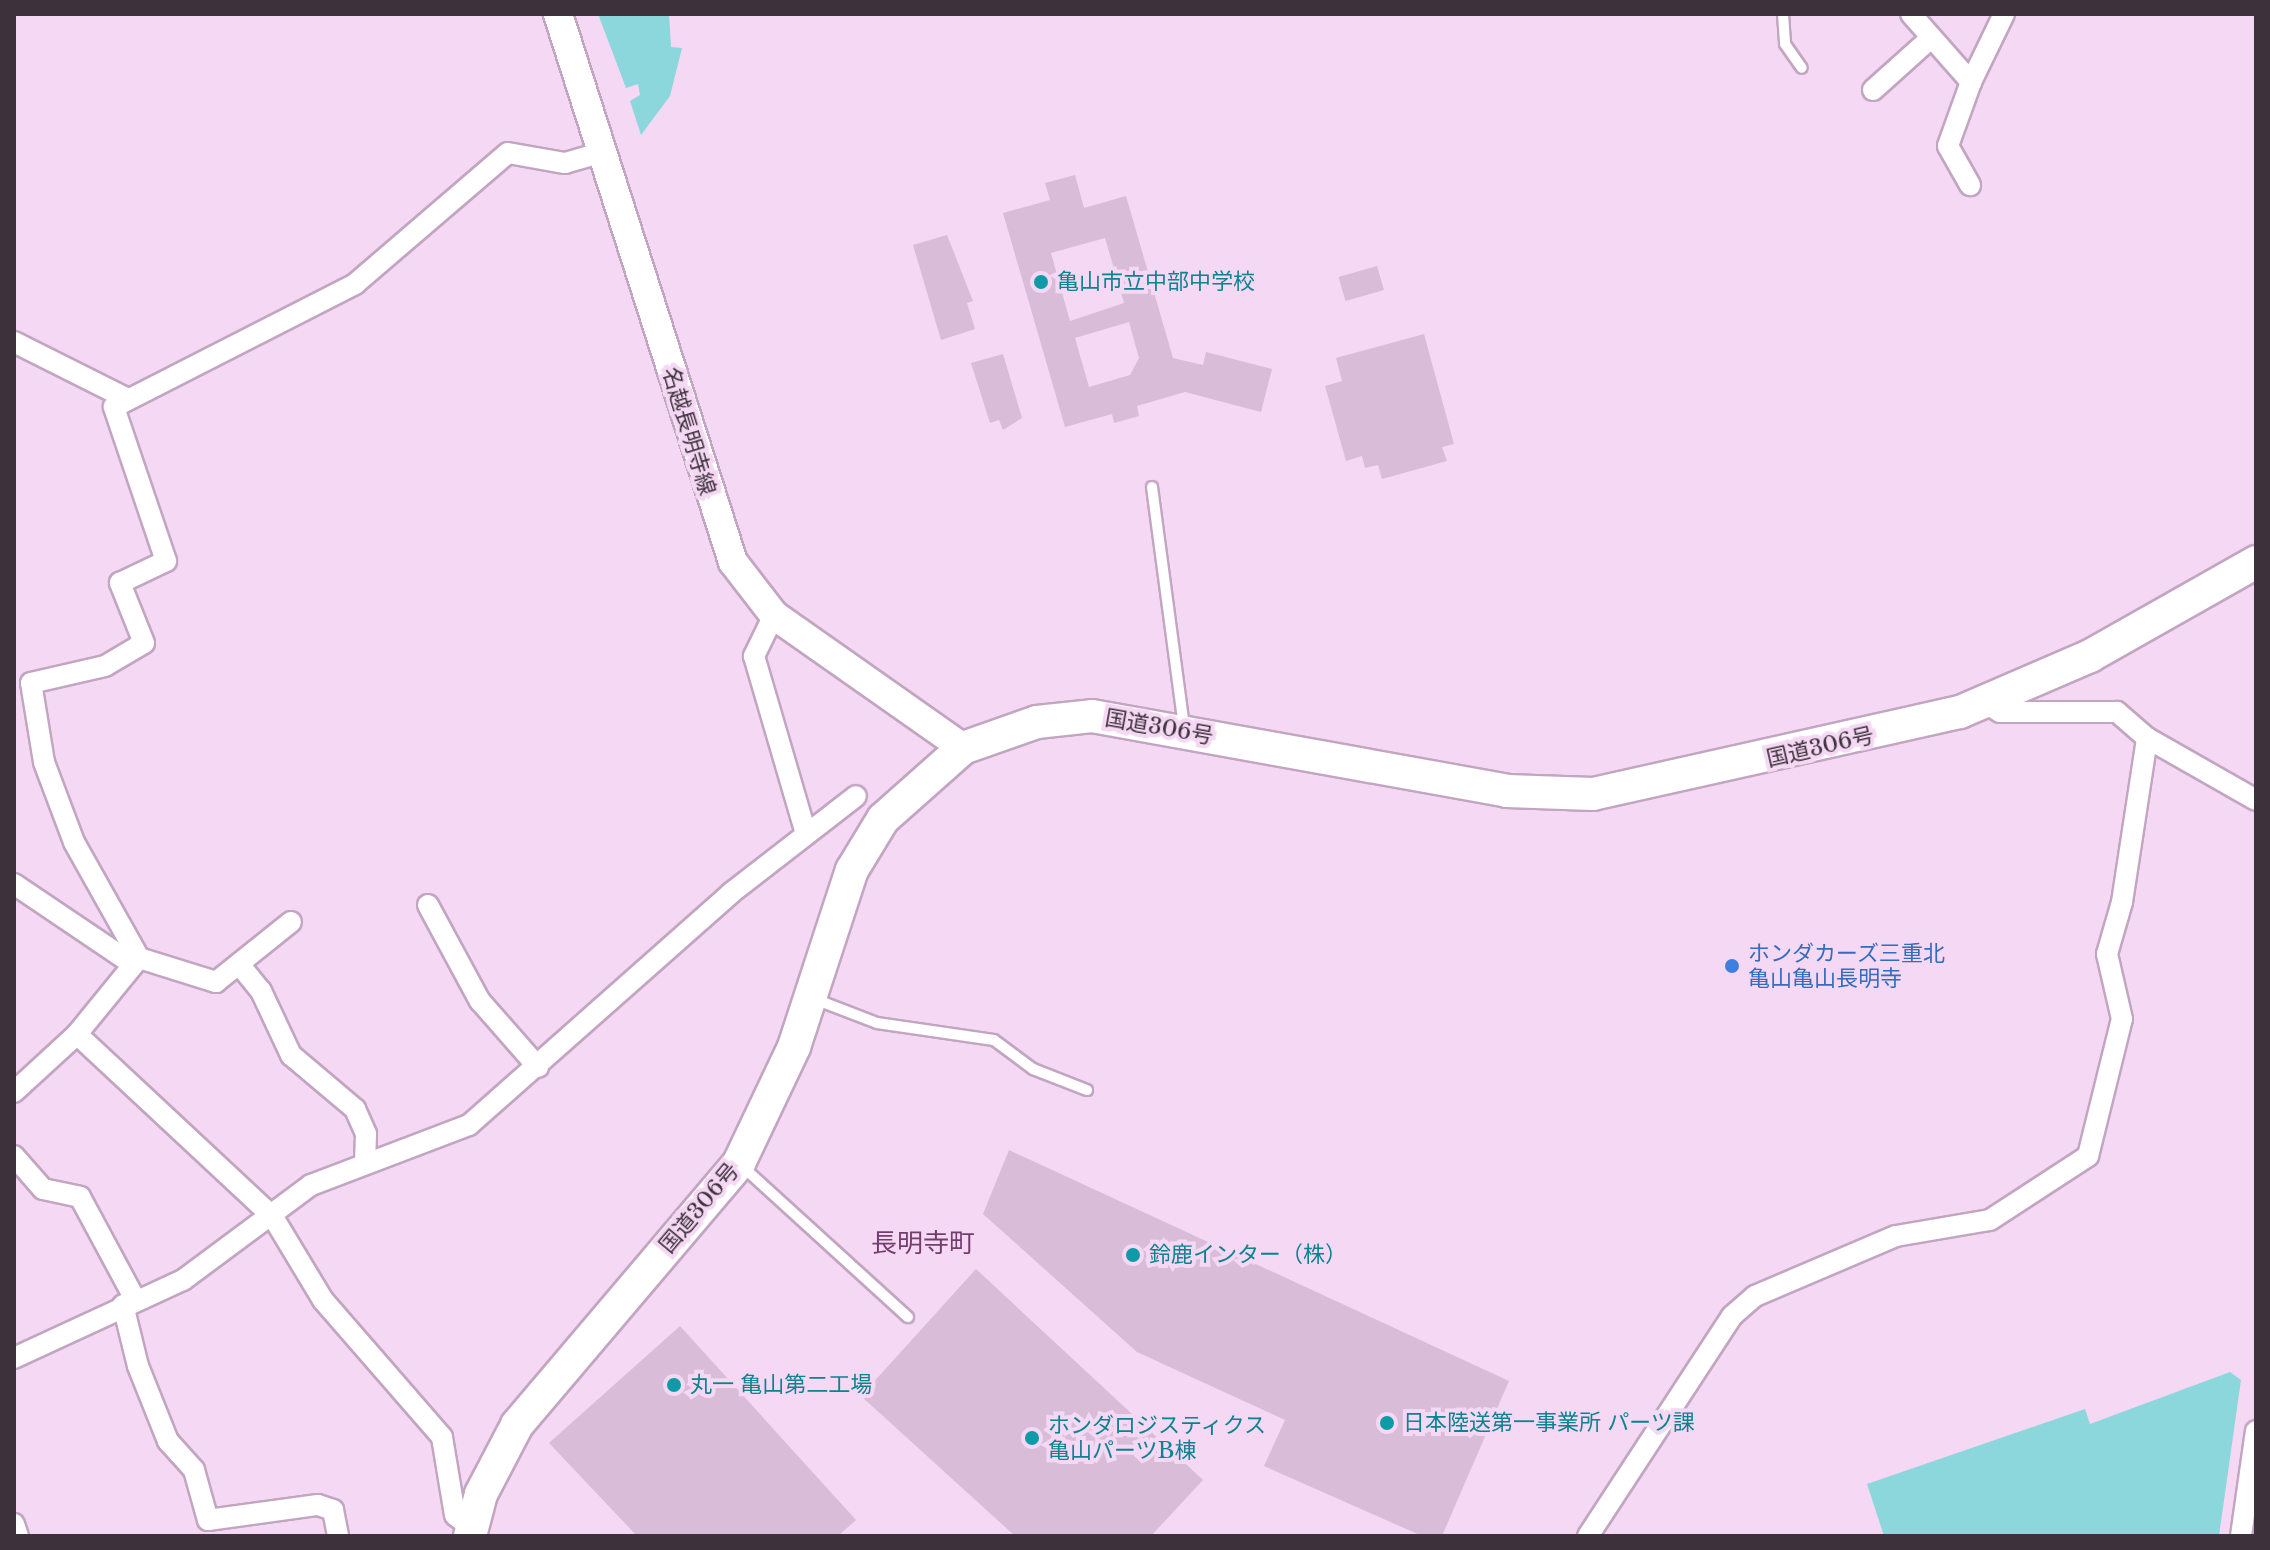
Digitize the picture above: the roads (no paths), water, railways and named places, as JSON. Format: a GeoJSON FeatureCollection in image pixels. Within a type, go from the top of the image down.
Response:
{"type":"FeatureCollection","features":[{"type":"Feature","properties":{"kind":"highway","name":"国道306号"},"geometry":{"type":"LineString","coordinates":[[471,1532],[517,1425],[739,1163],[811,997],[852,870],[875,831],[904,796],[963,748],[1061,717],[1184,729],[1297,756],[1507,791],[1593,794],[1829,746],[1984,702],[2090,656],[2256,562]]}},
{"type":"Feature","properties":{"kind":"main road","name":"名越長明寺線"},"geometry":{"type":"LineString","coordinates":[[558,14],[719,530],[745,581],[774,615],[963,748]]}},
{"type":"Feature","properties":{"kind":"street"},"geometry":{"type":"LineString","coordinates":[[1911,14],[1971,82]]}},
{"type":"Feature","properties":{"kind":"street"},"geometry":{"type":"LineString","coordinates":[[1970,185],[1948,146],[1971,82],[2004,14]]}},
{"type":"Feature","properties":{"kind":"street"},"geometry":{"type":"LineString","coordinates":[[1873,90],[1931,38]]}},
{"type":"Feature","properties":{"kind":"street"},"geometry":{"type":"LineString","coordinates":[[135,961],[74,842],[44,762],[31,683],[105,666],[144,643],[120,583],[166,561],[114,407],[126,398],[183,376],[355,284],[508,153],[565,163],[603,152]]}},
{"type":"Feature","properties":{"kind":"street"},"geometry":{"type":"LineString","coordinates":[[14,342],[126,398]]}},
{"type":"Feature","properties":{"kind":"street"},"geometry":{"type":"LineString","coordinates":[[774,615],[754,656],[805,830]]}},
{"type":"Feature","properties":{"kind":"street"},"geometry":{"type":"LineString","coordinates":[[1984,702],[2000,712],[2117,712],[2147,738],[2256,800]]}},
{"type":"Feature","properties":{"kind":"street"},"geometry":{"type":"LineString","coordinates":[[1588,1536],[1732,1316],[1755,1296],[1896,1236],[1990,1220],[2088,1156],[2122,1019],[2107,954],[2122,902],[2147,738]]}},
{"type":"Feature","properties":{"kind":"street"},"geometry":{"type":"LineString","coordinates":[[14,1358],[129,1302],[183,1280],[273,1217],[311,1185],[365,1160],[448,1136],[538,1067],[805,830],[856,796]]}},
{"type":"Feature","properties":{"kind":"street"},"geometry":{"type":"LineString","coordinates":[[14,884],[135,961],[216,982],[291,922]]}},
{"type":"Feature","properties":{"kind":"street"},"geometry":{"type":"LineString","coordinates":[[428,905],[480,1001],[538,1067]]}},
{"type":"Feature","properties":{"kind":"street"},"geometry":{"type":"LineString","coordinates":[[14,1092],[77,1034],[135,961]]}},
{"type":"Feature","properties":{"kind":"street"},"geometry":{"type":"LineString","coordinates":[[239,964],[261,991],[291,1055],[355,1109],[365,1160]]}},
{"type":"Feature","properties":{"kind":"street"},"geometry":{"type":"LineString","coordinates":[[77,1034],[273,1217],[323,1300],[442,1437],[455,1515],[471,1532]]}},
{"type":"Feature","properties":{"kind":"street"},"geometry":{"type":"LineString","coordinates":[[14,1156],[43,1189],[80,1197],[129,1302],[138,1366],[168,1441],[194,1470],[208,1520],[318,1505],[333,1510],[338,1536]]}},
{"type":"Feature","properties":{"kind":"street"},"geometry":{"type":"LineString","coordinates":[[2247,1528],[2256,1431]]}},
{"type":"Feature","properties":{"kind":"street"},"geometry":{"type":"LineString","coordinates":[[14,1524],[18,1536]]}},
{"type":"Feature","properties":{"kind":"lane"},"geometry":{"type":"LineString","coordinates":[[1783,14],[1785,44],[1802,68]]}},
{"type":"Feature","properties":{"kind":"lane"},"geometry":{"type":"LineString","coordinates":[[1152,487],[1184,729]]}},
{"type":"Feature","properties":{"kind":"lane"},"geometry":{"type":"LineString","coordinates":[[811,997],[877,1023],[994,1040],[1033,1069],[1087,1090]]}},
{"type":"Feature","properties":{"kind":"lane"},"geometry":{"type":"LineString","coordinates":[[739,1163],[908,1317]]}},
{"type":"Feature","properties":{"kind":"place","name":"亀山市立中部中学校"},"geometry":{"type":"Point","coordinates":[1041,282]}},
{"type":"Feature","properties":{"kind":"place","name":"ホンダカーズ三重北 亀山亀山長明寺"},"geometry":{"type":"Point","coordinates":[1732,966]}},
{"type":"Feature","properties":{"kind":"place","name":"鈴鹿インター（株）"},"geometry":{"type":"Point","coordinates":[1133,1255]}},
{"type":"Feature","properties":{"kind":"place","name":"丸一 亀山第二工場"},"geometry":{"type":"Point","coordinates":[674,1385]}},
{"type":"Feature","properties":{"kind":"place","name":"日本陸送第一事業所 パーツ課"},"geometry":{"type":"Point","coordinates":[1387,1423]}},
{"type":"Feature","properties":{"kind":"place","name":"ホンダロジスティクス 亀山パーツB棟"},"geometry":{"type":"Point","coordinates":[1032,1438]}},
{"type":"Feature","properties":{"kind":"district","name":"長明寺町"},"geometry":{"type":"Point","coordinates":[923,1244]}}]}
